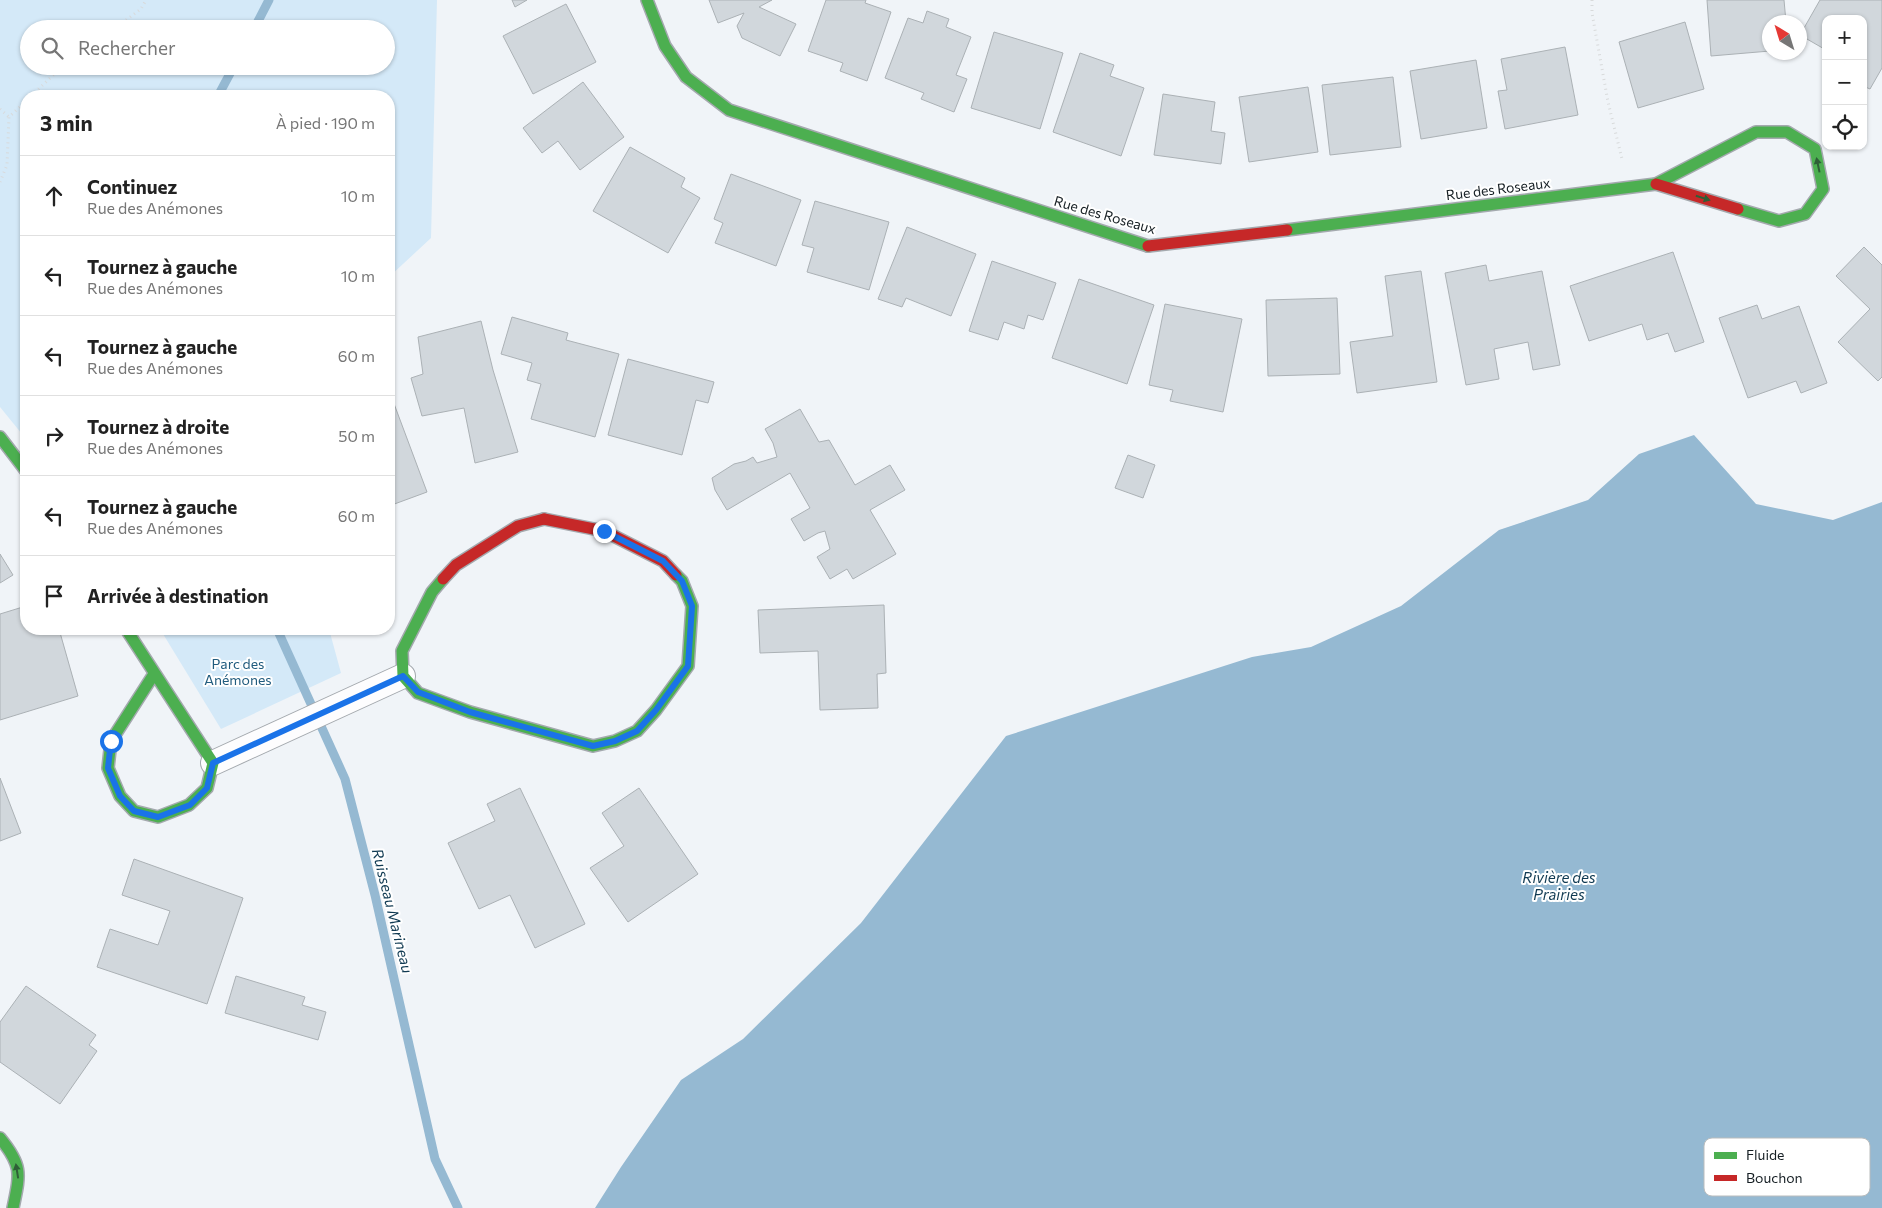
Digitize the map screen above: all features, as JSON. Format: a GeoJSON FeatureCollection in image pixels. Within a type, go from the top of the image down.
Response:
{"type":"FeatureCollection","features":[{"type":"Feature","properties":{"kind":"street","name":"Rue des Roseaux"},"geometry":{"type":"LineString","coordinates":[[647,0],[665,46],[686,77],[729,110],[1150,247],[1656,184],[1756,132],[1787,132],[1815,149],[1823,189],[1805,214],[1779,221],[1656,184]]}},
{"type":"Feature","properties":{"kind":"street"},"geometry":{"type":"LineString","coordinates":[[0,437],[20,463]]}},
{"type":"Feature","properties":{"kind":"street"},"geometry":{"type":"LineString","coordinates":[[544,519],[604,531],[663,561],[682,581],[692,606],[688,666],[656,710],[637,731],[615,741],[593,746],[470,712],[418,692],[403,676],[402,651],[432,592],[456,565],[518,526],[544,519]]}},
{"type":"Feature","properties":{"kind":"street"},"geometry":{"type":"LineString","coordinates":[[130,635],[213,763],[207,788],[190,805],[158,817],[134,811],[120,796],[108,768],[111,741],[154,674]]}},
{"type":"Feature","properties":{"kind":"street"},"geometry":{"type":"LineString","coordinates":[[213,763],[403,676]]}},
{"type":"Feature","properties":{"kind":"street"},"geometry":{"type":"LineString","coordinates":[[0,1138],[14,1155],[19,1177],[12,1208]]}},
{"type":"Feature","properties":{"kind":"path"},"geometry":{"type":"LineString","coordinates":[[126,20],[141,9],[146,0]]}},
{"type":"Feature","properties":{"kind":"path"},"geometry":{"type":"LineString","coordinates":[[1592,0],[1592,13],[1608,102],[1629,187]]}},
{"type":"Feature","properties":{"kind":"path"},"geometry":{"type":"LineString","coordinates":[[37,90],[53,75]]}},
{"type":"Feature","properties":{"kind":"path"},"geometry":{"type":"LineString","coordinates":[[0,182],[7,165],[9,117],[20,107]]}},
{"type":"Feature","properties":{"kind":"path"},"geometry":{"type":"LineString","coordinates":[[0,109],[9,117]]}},
{"type":"Feature","properties":{"kind":"green space"},"geometry":{"type":"Polygon","coordinates":[[[0,0],[437,0],[431,238],[395,271],[395,90],[20,90],[20,432],[0,407],[0,0]]]}},
{"type":"Feature","properties":{"kind":"green space","name":"Parc des Anémones"},"geometry":{"type":"Polygon","coordinates":[[[164,635],[331,635],[341,673],[221,729],[164,635]]]}},
{"type":"Feature","properties":{"kind":"water","name":"Rivière des Prairies"},"geometry":{"type":"Polygon","coordinates":[[[1694,435],[1756,504],[1833,520],[1882,502],[1882,1208],[595,1208],[681,1080],[743,1039],[861,923],[1006,736],[1252,657],[1311,647],[1401,606],[1499,530],[1588,500],[1639,454],[1694,435]]]}},
{"type":"Feature","properties":{"kind":"building"},"geometry":{"type":"Polygon","coordinates":[[[512,0],[527,0],[515,7],[512,0]]]}},
{"type":"Feature","properties":{"kind":"building"},"geometry":{"type":"Polygon","coordinates":[[[709,0],[772,0],[759,7],[796,24],[780,56],[742,38],[737,26],[744,13],[718,23],[709,0]]]}},
{"type":"Feature","properties":{"kind":"building"},"geometry":{"type":"Polygon","coordinates":[[[826,0],[866,0],[865,3],[891,12],[867,81],[840,71],[843,63],[808,51],[826,0]]]}},
{"type":"Feature","properties":{"kind":"building"},"geometry":{"type":"Polygon","coordinates":[[[1707,0],[1784,0],[1785,15],[1762,15],[1762,52],[1711,56],[1707,0]]]}},
{"type":"Feature","properties":{"kind":"building"},"geometry":{"type":"Polygon","coordinates":[[[1820,0],[1882,0],[1882,68],[1870,89],[1867,88],[1867,15],[1822,15],[1822,48],[1807,39],[1807,23],[1820,0]]]}},
{"type":"Feature","properties":{"kind":"building"},"geometry":{"type":"Polygon","coordinates":[[[566,4],[596,62],[533,94],[503,36],[566,4]]]}},
{"type":"Feature","properties":{"kind":"building"},"geometry":{"type":"Polygon","coordinates":[[[927,11],[949,19],[946,27],[971,37],[956,75],[967,79],[954,112],[921,99],[924,93],[885,78],[908,18],[923,23],[927,11]]]}},
{"type":"Feature","properties":{"kind":"building"},"geometry":{"type":"Polygon","coordinates":[[[1685,22],[1704,89],[1638,108],[1619,42],[1685,22]]]}},
{"type":"Feature","properties":{"kind":"building"},"geometry":{"type":"Polygon","coordinates":[[[994,32],[1063,53],[1040,129],[971,108],[994,32]]]}},
{"type":"Feature","properties":{"kind":"building"},"geometry":{"type":"Polygon","coordinates":[[[1565,47],[1578,115],[1505,129],[1498,91],[1507,90],[1501,59],[1565,47]]]}},
{"type":"Feature","properties":{"kind":"building"},"geometry":{"type":"Polygon","coordinates":[[[1080,53],[1114,65],[1110,76],[1144,88],[1121,156],[1053,132],[1080,53]]]}},
{"type":"Feature","properties":{"kind":"building"},"geometry":{"type":"Polygon","coordinates":[[[1476,60],[1487,128],[1421,139],[1410,71],[1476,60]]]}},
{"type":"Feature","properties":{"kind":"building"},"geometry":{"type":"Polygon","coordinates":[[[1393,77],[1401,147],[1330,155],[1322,85],[1393,77]]]}},
{"type":"Feature","properties":{"kind":"building"},"geometry":{"type":"Polygon","coordinates":[[[583,82],[624,137],[580,170],[558,141],[542,153],[523,128],[583,82]]]}},
{"type":"Feature","properties":{"kind":"building"},"geometry":{"type":"Polygon","coordinates":[[[1308,87],[1318,152],[1249,162],[1239,97],[1308,87]]]}},
{"type":"Feature","properties":{"kind":"building"},"geometry":{"type":"Polygon","coordinates":[[[1163,94],[1215,102],[1211,131],[1225,133],[1221,164],[1154,155],[1163,94]]]}},
{"type":"Feature","properties":{"kind":"building"},"geometry":{"type":"Polygon","coordinates":[[[630,147],[685,178],[681,187],[700,198],[668,253],[593,211],[630,147]]]}},
{"type":"Feature","properties":{"kind":"building"},"geometry":{"type":"Polygon","coordinates":[[[731,174],[801,200],[776,266],[715,243],[723,223],[714,219],[731,174]]]}},
{"type":"Feature","properties":{"kind":"building"},"geometry":{"type":"Polygon","coordinates":[[[815,201],[889,222],[869,290],[807,272],[814,248],[802,245],[815,201]]]}},
{"type":"Feature","properties":{"kind":"building"},"geometry":{"type":"Polygon","coordinates":[[[907,227],[976,254],[951,316],[906,298],[902,307],[878,299],[907,227]]]}},
{"type":"Feature","properties":{"kind":"building"},"geometry":{"type":"Polygon","coordinates":[[[1864,247],[1882,265],[1882,377],[1878,381],[1838,342],[1870,309],[1836,276],[1864,247]]]}},
{"type":"Feature","properties":{"kind":"building"},"geometry":{"type":"Polygon","coordinates":[[[1673,252],[1704,342],[1675,352],[1668,333],[1647,340],[1642,324],[1589,341],[1570,286],[1673,252]]]}},
{"type":"Feature","properties":{"kind":"building"},"geometry":{"type":"Polygon","coordinates":[[[992,261],[1056,283],[1043,320],[1028,315],[1024,329],[1004,322],[998,340],[969,331],[992,261]]]}},
{"type":"Feature","properties":{"kind":"building"},"geometry":{"type":"Polygon","coordinates":[[[1486,265],[1489,281],[1542,271],[1560,365],[1533,370],[1528,342],[1494,349],[1499,379],[1466,385],[1445,273],[1486,265]]]}},
{"type":"Feature","properties":{"kind":"building"},"geometry":{"type":"Polygon","coordinates":[[[1421,271],[1437,382],[1357,393],[1350,342],[1393,336],[1385,276],[1421,271]]]}},
{"type":"Feature","properties":{"kind":"building"},"geometry":{"type":"Polygon","coordinates":[[[1079,279],[1154,305],[1127,384],[1052,358],[1079,279]]]}},
{"type":"Feature","properties":{"kind":"building"},"geometry":{"type":"Polygon","coordinates":[[[1337,298],[1340,374],[1268,376],[1266,300],[1337,298]]]}},
{"type":"Feature","properties":{"kind":"building"},"geometry":{"type":"Polygon","coordinates":[[[1165,304],[1242,319],[1223,412],[1170,401],[1173,390],[1149,385],[1165,304]]]}},
{"type":"Feature","properties":{"kind":"building"},"geometry":{"type":"Polygon","coordinates":[[[1757,305],[1762,319],[1799,306],[1827,383],[1801,393],[1796,381],[1748,398],[1719,318],[1757,305]]]}},
{"type":"Feature","properties":{"kind":"building"},"geometry":{"type":"Polygon","coordinates":[[[512,317],[568,333],[566,340],[619,354],[595,437],[531,419],[541,384],[527,380],[532,363],[501,354],[512,317]]]}},
{"type":"Feature","properties":{"kind":"building"},"geometry":{"type":"Polygon","coordinates":[[[481,321],[493,370],[518,452],[475,463],[464,408],[422,416],[411,378],[423,374],[418,337],[481,321]]]}},
{"type":"Feature","properties":{"kind":"building"},"geometry":{"type":"Polygon","coordinates":[[[628,359],[714,382],[708,403],[696,400],[682,455],[608,435],[628,359]]]}},
{"type":"Feature","properties":{"kind":"building"},"geometry":{"type":"Polygon","coordinates":[[[395,406],[427,492],[395,504],[395,406]]]}},
{"type":"Feature","properties":{"kind":"building"},"geometry":{"type":"Polygon","coordinates":[[[800,409],[819,442],[829,440],[855,485],[890,465],[905,490],[870,510],[896,554],[853,579],[847,569],[830,579],[817,557],[830,549],[825,531],[804,541],[791,519],[810,508],[790,473],[727,510],[715,490],[712,478],[734,464],[753,457],[757,463],[777,457],[773,443],[765,429],[800,409]]]}},
{"type":"Feature","properties":{"kind":"building"},"geometry":{"type":"Polygon","coordinates":[[[1128,455],[1155,465],[1143,498],[1115,488],[1128,455]]]}},
{"type":"Feature","properties":{"kind":"building"},"geometry":{"type":"Polygon","coordinates":[[[0,554],[13,575],[0,583],[0,554]]]}},
{"type":"Feature","properties":{"kind":"building"},"geometry":{"type":"Polygon","coordinates":[[[884,605],[886,673],[877,674],[878,708],[820,710],[818,651],[760,653],[758,610],[884,605]]]}},
{"type":"Feature","properties":{"kind":"building"},"geometry":{"type":"Polygon","coordinates":[[[20,608],[20,635],[61,635],[78,696],[0,720],[0,614],[20,608]]]}},
{"type":"Feature","properties":{"kind":"building"},"geometry":{"type":"Polygon","coordinates":[[[0,778],[21,833],[0,841],[0,778]]]}},
{"type":"Feature","properties":{"kind":"building"},"geometry":{"type":"Polygon","coordinates":[[[520,788],[585,924],[535,948],[510,895],[479,909],[448,843],[495,821],[487,804],[520,788]]]}},
{"type":"Feature","properties":{"kind":"building"},"geometry":{"type":"Polygon","coordinates":[[[639,788],[698,874],[628,922],[590,868],[624,846],[602,813],[639,788]]]}},
{"type":"Feature","properties":{"kind":"building"},"geometry":{"type":"Polygon","coordinates":[[[134,859],[243,898],[207,1004],[97,967],[110,929],[158,945],[170,911],[122,895],[134,859]]]}},
{"type":"Feature","properties":{"kind":"building"},"geometry":{"type":"Polygon","coordinates":[[[236,976],[305,997],[302,1005],[326,1012],[318,1040],[225,1013],[236,976]]]}},
{"type":"Feature","properties":{"kind":"building"},"geometry":{"type":"Polygon","coordinates":[[[26,986],[96,1035],[89,1045],[97,1051],[60,1104],[0,1062],[0,1022],[26,986]]]}},
{"type":"Feature","properties":{"kind":"waterway","name":"Ruisseau Marineau"},"geometry":{"type":"LineString","coordinates":[[259,20],[269,0]]}},
{"type":"Feature","properties":{"kind":"waterway","name":"Ruisseau Marineau"},"geometry":{"type":"LineString","coordinates":[[221,90],[229,75]]}},
{"type":"Feature","properties":{"kind":"waterway","name":"Ruisseau Marineau"},"geometry":{"type":"LineString","coordinates":[[280,635],[345,779],[375,895],[435,1159],[458,1208]]}},
{"type":"Feature","properties":{"kind":"traffic: fast"},"geometry":{"type":"LineString","coordinates":[[647,0],[665,46],[686,77],[729,110],[1148,246]]}},
{"type":"Feature","properties":{"kind":"traffic: fast"},"geometry":{"type":"LineString","coordinates":[[1287,230],[1656,184],[1756,132],[1787,132],[1815,149],[1823,189],[1805,214],[1779,221],[1738,209]]}},
{"type":"Feature","properties":{"kind":"traffic: fast"},"geometry":{"type":"LineString","coordinates":[[0,437],[20,463]]}},
{"type":"Feature","properties":{"kind":"traffic: fast"},"geometry":{"type":"LineString","coordinates":[[443,579],[432,592],[402,651],[403,676],[418,693],[470,712],[593,746],[615,741],[637,731],[656,710],[688,666],[692,606],[682,581],[676,575]]}},
{"type":"Feature","properties":{"kind":"traffic: fast"},"geometry":{"type":"LineString","coordinates":[[130,635],[213,763],[207,788],[189,805],[158,817],[134,811],[120,796],[108,768],[111,741],[154,674]]}},
{"type":"Feature","properties":{"kind":"traffic: fast"},"geometry":{"type":"LineString","coordinates":[[0,1138],[13,1156],[18,1171],[13,1208]]}},
{"type":"Feature","properties":{"kind":"traffic: jam"},"geometry":{"type":"LineString","coordinates":[[1656,184],[1738,209]]}},
{"type":"Feature","properties":{"kind":"traffic: jam"},"geometry":{"type":"LineString","coordinates":[[1148,246],[1287,230]]}},
{"type":"Feature","properties":{"kind":"traffic: jam"},"geometry":{"type":"LineString","coordinates":[[544,519],[604,531],[663,561],[676,575]]}},
{"type":"Feature","properties":{"kind":"traffic: jam"},"geometry":{"type":"LineString","coordinates":[[443,579],[456,565],[518,526],[544,519]]}},
{"type":"Feature","properties":{"kind":"route"},"geometry":{"type":"LineString","coordinates":[[111,741],[108,768],[120,796],[134,811],[158,817],[190,805],[207,788],[213,763],[403,676],[418,692],[470,712],[593,746],[615,741],[637,731],[656,710],[688,666],[692,606],[682,581],[663,561],[604,531]]}}]}
